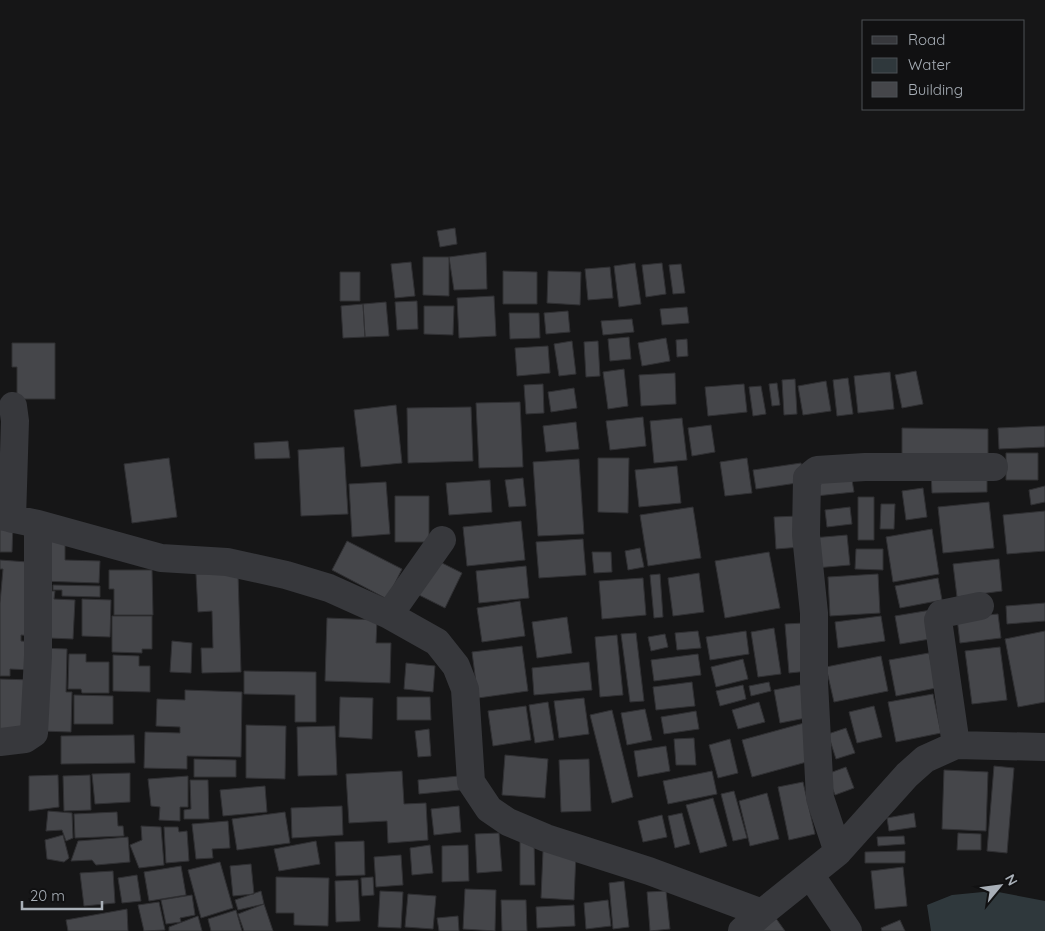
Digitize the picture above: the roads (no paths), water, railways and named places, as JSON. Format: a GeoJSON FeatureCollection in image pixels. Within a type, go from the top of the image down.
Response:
{"type":"FeatureCollection","features":[{"type":"Feature","properties":{"kind":"street"},"geometry":{"type":"LineString","coordinates":[[0,742],[25,738],[34,733],[38,656],[17,520],[13,406]]}},
{"type":"Feature","properties":{"kind":"street"},"geometry":{"type":"LineString","coordinates":[[838,852],[820,798],[814,682],[814,613],[806,535],[808,478],[817,470],[865,467],[994,467]]}},
{"type":"Feature","properties":{"kind":"street"},"geometry":{"type":"LineString","coordinates":[[17,520],[161,558],[227,562],[286,574],[329,588],[389,615],[437,642],[456,666],[465,689],[471,782],[489,809],[508,822],[546,838],[649,871],[762,913]]}},
{"type":"Feature","properties":{"kind":"street"},"geometry":{"type":"LineString","coordinates":[[389,615],[442,540]]}},
{"type":"Feature","properties":{"kind":"street"},"geometry":{"type":"LineString","coordinates":[[956,745],[938,620],[941,614],[980,606]]}},
{"type":"Feature","properties":{"kind":"street"},"geometry":{"type":"LineString","coordinates":[[742,931],[838,852],[914,768],[925,759],[956,745],[1045,748]]}},
{"type":"Feature","properties":{"kind":"street"},"geometry":{"type":"LineString","coordinates":[[811,876],[848,931]]}},
{"type":"Feature","properties":{"kind":"water"},"geometry":{"type":"Polygon","coordinates":[[[993,891],[1045,901],[1045,931],[931,931],[927,905],[952,895],[993,891]]]}}]}
